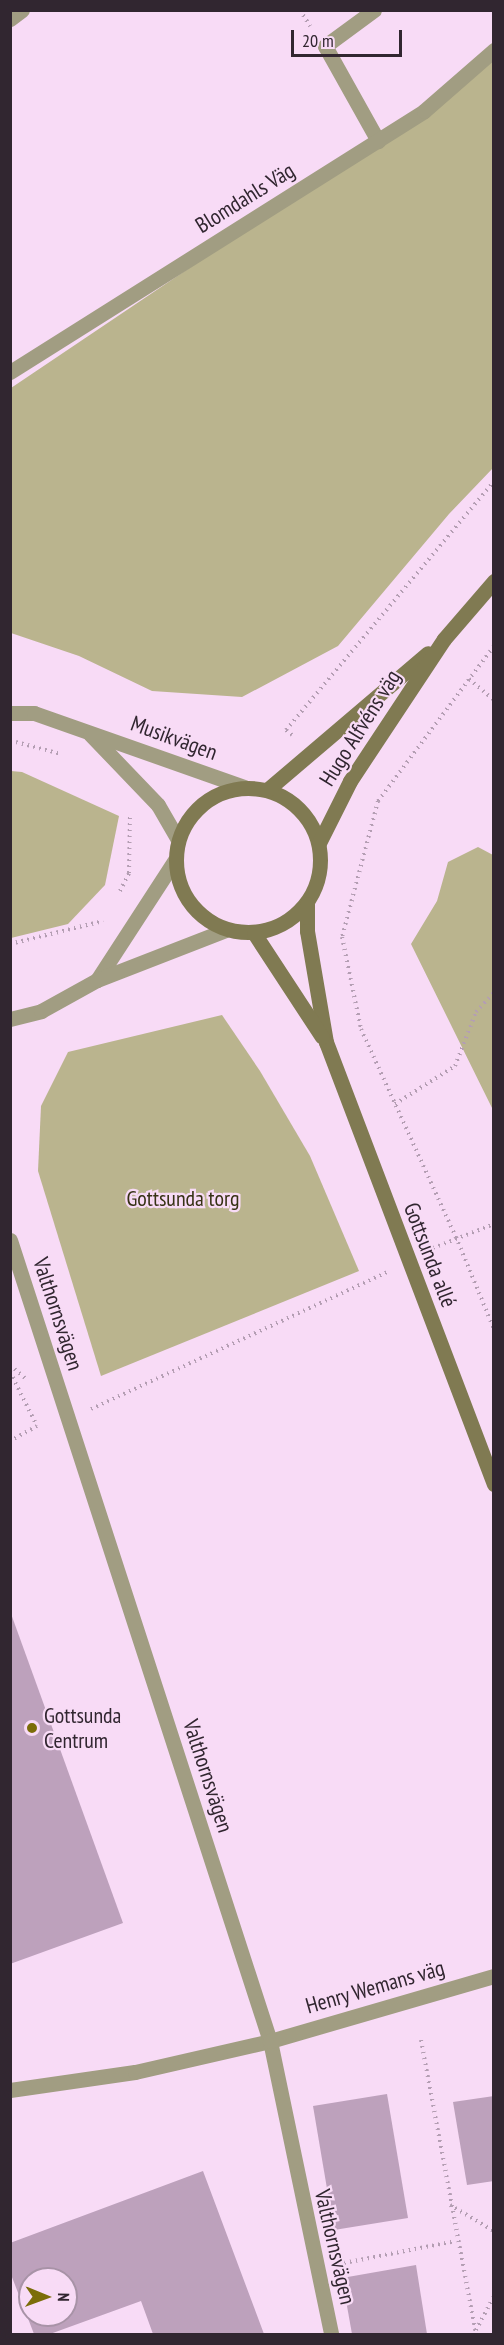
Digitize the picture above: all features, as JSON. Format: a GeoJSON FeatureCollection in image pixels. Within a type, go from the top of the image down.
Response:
{"type":"FeatureCollection","features":[{"type":"Feature","properties":{"kind":"street"},"geometry":{"type":"LineString","coordinates":[[10,18],[22,10]]}},
{"type":"Feature","properties":{"kind":"street"},"geometry":{"type":"LineString","coordinates":[[374,10],[325,46],[378,141]]}},
{"type":"Feature","properties":{"kind":"street","name":"Blomdahls Väg"},"geometry":{"type":"LineString","coordinates":[[10,372],[424,111],[494,50]]}},
{"type":"Feature","properties":{"kind":"street","name":"Hugo Alfvéns väg"},"geometry":{"type":"LineString","coordinates":[[319,843],[350,781],[444,639],[494,581]]}},
{"type":"Feature","properties":{"kind":"street","name":"Hugo Alfvéns väg"},"geometry":{"type":"LineString","coordinates":[[267,790],[315,752],[444,639]]}},
{"type":"Feature","properties":{"kind":"street","name":"Musikvägen"},"geometry":{"type":"LineString","coordinates":[[10,713],[34,713],[244,787]]}},
{"type":"Feature","properties":{"kind":"street","name":"Musikvägen"},"geometry":{"type":"LineString","coordinates":[[88,731],[158,805],[178,838]]}},
{"type":"Feature","properties":{"kind":"street"},"geometry":{"type":"LineString","coordinates":[[244,787],[267,790],[288,799],[305,815],[319,843],[320,875],[307,904],[282,925],[254,933],[226,930],[200,916],[186,900],[175,860],[178,838],[201,804],[221,792],[244,787]]}},
{"type":"Feature","properties":{"kind":"street"},"geometry":{"type":"LineString","coordinates":[[97,980],[175,860]]}},
{"type":"Feature","properties":{"kind":"street","name":"Gottsunda allé"},"geometry":{"type":"LineString","coordinates":[[307,904],[307,931],[326,1042],[494,1484]]}},
{"type":"Feature","properties":{"kind":"street"},"geometry":{"type":"LineString","coordinates":[[10,1019],[41,1011],[97,980],[226,930]]}},
{"type":"Feature","properties":{"kind":"street","name":"Gottsunda allé"},"geometry":{"type":"LineString","coordinates":[[254,933],[326,1042]]}},
{"type":"Feature","properties":{"kind":"street","name":"Valthornsvägen"},"geometry":{"type":"LineString","coordinates":[[10,1240],[270,2041],[331,2334]]}},
{"type":"Feature","properties":{"kind":"street","name":"Henry Wemans väg"},"geometry":{"type":"LineString","coordinates":[[10,2090],[135,2072],[270,2041],[494,1976]]}},
{"type":"Feature","properties":{"kind":"path"},"geometry":{"type":"LineString","coordinates":[[315,752],[286,730],[494,481]]}},
{"type":"Feature","properties":{"kind":"path"},"geometry":{"type":"LineString","coordinates":[[494,646],[378,801],[342,937],[361,1029],[456,1237],[494,1329]]}},
{"type":"Feature","properties":{"kind":"path"},"geometry":{"type":"LineString","coordinates":[[469,679],[494,700]]}},
{"type":"Feature","properties":{"kind":"path"},"geometry":{"type":"LineString","coordinates":[[10,741],[68,756]]}},
{"type":"Feature","properties":{"kind":"path"},"geometry":{"type":"LineString","coordinates":[[350,781],[378,801]]}},
{"type":"Feature","properties":{"kind":"path"},"geometry":{"type":"LineString","coordinates":[[115,901],[129,873],[130,810]]}},
{"type":"Feature","properties":{"kind":"path"},"geometry":{"type":"LineString","coordinates":[[10,944],[27,942],[106,920],[122,941]]}},
{"type":"Feature","properties":{"kind":"path"},"geometry":{"type":"LineString","coordinates":[[395,1104],[455,1066],[476,1012],[494,993]]}},
{"type":"Feature","properties":{"kind":"path"},"geometry":{"type":"LineString","coordinates":[[67,1418],[409,1263],[456,1237],[494,1224]]}},
{"type":"Feature","properties":{"kind":"path"},"geometry":{"type":"LineString","coordinates":[[10,1372],[37,1426],[10,1441]]}},
{"type":"Feature","properties":{"kind":"path"},"geometry":{"type":"LineString","coordinates":[[421,2040],[456,2241],[476,2333]]}},
{"type":"Feature","properties":{"kind":"path"},"geometry":{"type":"LineString","coordinates":[[450,2205],[494,2231]]}},
{"type":"Feature","properties":{"kind":"path"},"geometry":{"type":"LineString","coordinates":[[331,2265],[456,2241]]}},
{"type":"Feature","properties":{"kind":"path"},"geometry":{"type":"LineString","coordinates":[[476,2333],[494,2296]]}},
{"type":"Feature","properties":{"kind":"green space"},"geometry":{"type":"Polygon","coordinates":[[[493,50],[493,468],[449,514],[338,646],[242,697],[152,691],[79,656],[11,633],[11,388],[378,141],[493,50]]]}},
{"type":"Feature","properties":{"kind":"green space"},"geometry":{"type":"Polygon","coordinates":[[[11,771],[22,772],[119,816],[105,885],[68,924],[11,938],[11,771]]]}},
{"type":"Feature","properties":{"kind":"green space"},"geometry":{"type":"Polygon","coordinates":[[[478,847],[493,855],[493,1110],[411,944],[437,901],[448,862],[478,847]]]}},
{"type":"Feature","properties":{"kind":"green space","name":"Gottsunda torg"},"geometry":{"type":"Polygon","coordinates":[[[222,1015],[260,1071],[310,1156],[359,1271],[101,1376],[38,1171],[41,1106],[68,1052],[222,1015]]]}},
{"type":"Feature","properties":{"kind":"building","name":"Gottsunda Centrum"},"geometry":{"type":"Polygon","coordinates":[[[10,1611],[123,1923],[10,1964],[10,1611]]]}},
{"type":"Feature","properties":{"kind":"building"},"geometry":{"type":"Polygon","coordinates":[[[387,2094],[408,2218],[334,2230],[313,2106],[387,2094]]]}},
{"type":"Feature","properties":{"kind":"building"},"geometry":{"type":"Polygon","coordinates":[[[494,2096],[494,2181],[467,2185],[453,2102],[494,2096]]]}},
{"type":"Feature","properties":{"kind":"building"},"geometry":{"type":"Polygon","coordinates":[[[203,2171],[264,2334],[153,2334],[141,2301],[78,2324],[78,2267],[18,2267],[18,2293],[10,2272],[10,2243],[203,2171]]]}},
{"type":"Feature","properties":{"kind":"building"},"geometry":{"type":"Polygon","coordinates":[[[416,2265],[427,2334],[352,2334],[342,2278],[416,2265]]]}},
{"type":"Feature","properties":{"kind":"building"},"geometry":{"type":"Polygon","coordinates":[[[31,2327],[69,2327],[50,2334],[34,2334],[31,2327]]]}},
{"type":"Feature","properties":{"kind":"place","name":"Gottsunda Centrum"},"geometry":{"type":"Point","coordinates":[32,1728]}}]}
